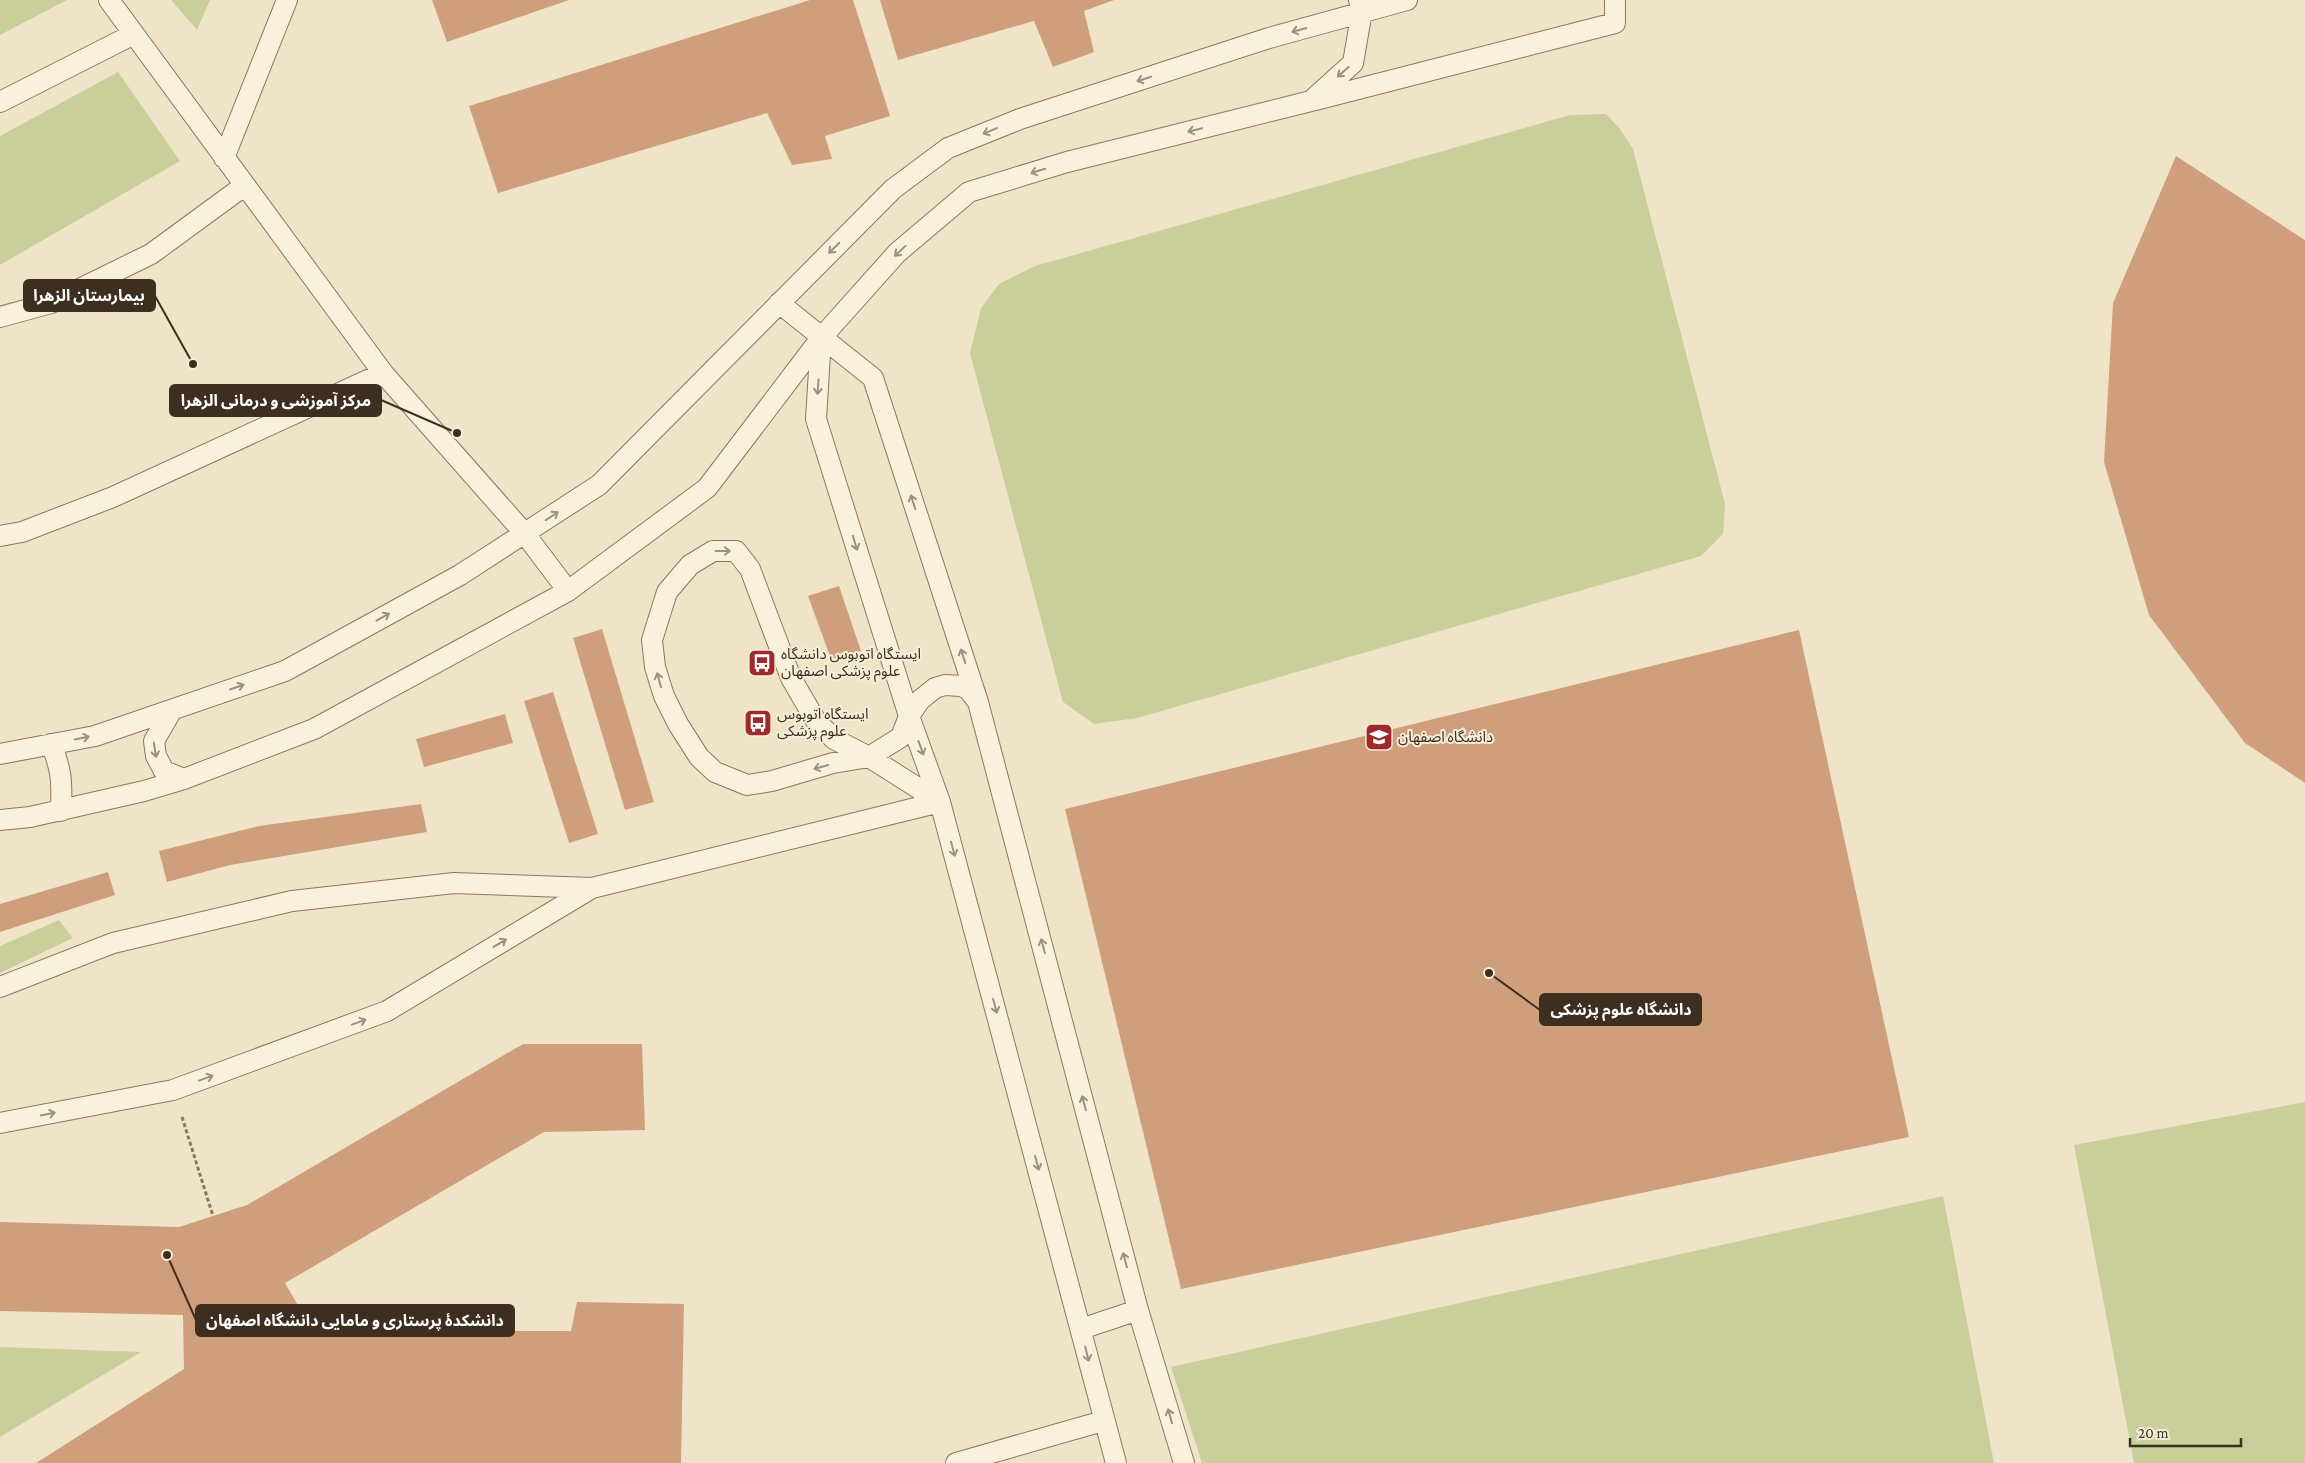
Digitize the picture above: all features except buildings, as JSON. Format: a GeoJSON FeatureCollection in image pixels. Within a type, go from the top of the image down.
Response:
{"type":"FeatureCollection","features":[{"type":"Feature","properties":{"kind":"lane"},"geometry":{"type":"LineString","coordinates":[[109,0],[383,373],[525,534],[568,591]]}},
{"type":"Feature","properties":{"kind":"lane"},"geometry":{"type":"LineString","coordinates":[[224,158],[286,0]]}},
{"type":"Feature","properties":{"kind":"lane"},"geometry":{"type":"LineString","coordinates":[[0,754],[95,736],[285,671],[460,575],[525,534],[599,486],[893,190],[948,148],[1020,119],[1269,38],[1360,6],[1407,0]]}},
{"type":"Feature","properties":{"kind":"lane"},"geometry":{"type":"LineString","coordinates":[[0,820],[30,818],[144,791],[184,779],[314,729],[568,591],[706,488],[821,338],[897,253],[968,192],[1067,162],[1615,23],[1615,0]]}},
{"type":"Feature","properties":{"kind":"lane"},"geometry":{"type":"LineString","coordinates":[[1310,101],[1353,63],[1360,6]]}},
{"type":"Feature","properties":{"kind":"lane"},"geometry":{"type":"LineString","coordinates":[[0,102],[134,34]]}},
{"type":"Feature","properties":{"kind":"lane"},"geometry":{"type":"LineString","coordinates":[[0,317],[51,303],[152,254],[244,186]]}},
{"type":"Feature","properties":{"kind":"lane"},"geometry":{"type":"LineString","coordinates":[[779,303],[873,378],[978,702],[1138,1310],[1184,1463]]}},
{"type":"Feature","properties":{"kind":"lane"},"geometry":{"type":"LineString","coordinates":[[821,338],[816,419],[909,716],[940,802],[1081,1329],[1103,1422],[1116,1463]]}},
{"type":"Feature","properties":{"kind":"lane"},"geometry":{"type":"LineString","coordinates":[[0,536],[22,532],[113,497],[383,373]]}},
{"type":"Feature","properties":{"kind":"lane"},"geometry":{"type":"LineString","coordinates":[[940,802],[868,757],[834,739],[816,720],[791,678],[750,569],[736,551],[714,551],[690,565],[667,592],[652,640],[655,667],[664,696],[678,724],[699,757],[715,772],[747,785],[772,781],[833,763],[868,757],[901,737],[909,716],[926,693],[945,685],[968,688],[978,702]]}},
{"type":"Feature","properties":{"kind":"lane"},"geometry":{"type":"LineString","coordinates":[[172,710],[154,741],[156,756],[164,770],[184,779]]}},
{"type":"Feature","properties":{"kind":"lane"},"geometry":{"type":"LineString","coordinates":[[51,744],[63,781],[60,811]]}},
{"type":"Feature","properties":{"kind":"lane"},"geometry":{"type":"LineString","coordinates":[[0,987],[113,943],[292,901],[454,883],[592,888],[940,802]]}},
{"type":"Feature","properties":{"kind":"lane"},"geometry":{"type":"LineString","coordinates":[[0,1122],[173,1090],[387,1011],[592,888]]}},
{"type":"Feature","properties":{"kind":"lane"},"geometry":{"type":"LineString","coordinates":[[1081,1329],[1138,1310]]}},
{"type":"Feature","properties":{"kind":"lane"},"geometry":{"type":"LineString","coordinates":[[956,1463],[1103,1422]]}},
{"type":"Feature","properties":{"kind":"path"},"geometry":{"type":"LineString","coordinates":[[173,1090],[213,1216]]}},
{"type":"Feature","properties":{"kind":"green space"},"geometry":{"type":"Polygon","coordinates":[[[0,0],[67,0],[0,35],[0,0]]]}},
{"type":"Feature","properties":{"kind":"green space"},"geometry":{"type":"Polygon","coordinates":[[[171,0],[210,0],[197,30],[171,0]]]}},
{"type":"Feature","properties":{"kind":"green space"},"geometry":{"type":"Polygon","coordinates":[[[118,72],[180,161],[0,265],[0,136],[118,72]]]}},
{"type":"Feature","properties":{"kind":"green space"},"geometry":{"type":"Polygon","coordinates":[[[1606,114],[1620,129],[1633,149],[1725,504],[1723,534],[1701,556],[1137,718],[1094,724],[1063,702],[970,353],[981,308],[999,284],[1035,266],[1570,115],[1606,114]]]}},
{"type":"Feature","properties":{"kind":"green space"},"geometry":{"type":"Polygon","coordinates":[[[59,920],[73,938],[0,973],[0,946],[59,920]]]}},
{"type":"Feature","properties":{"kind":"green space"},"geometry":{"type":"Polygon","coordinates":[[[2305,1102],[2305,1463],[2134,1463],[2074,1145],[2305,1102]]]}},
{"type":"Feature","properties":{"kind":"green space"},"geometry":{"type":"Polygon","coordinates":[[[1943,1196],[1994,1463],[1202,1463],[1171,1367],[1943,1196]]]}},
{"type":"Feature","properties":{"kind":"green space"},"geometry":{"type":"Polygon","coordinates":[[[0,1347],[141,1352],[0,1437],[0,1347]]]}},
{"type":"Feature","properties":{"kind":"place","name":"بیمارستان الزهرا"},"geometry":{"type":"Point","coordinates":[193,364]}},
{"type":"Feature","properties":{"kind":"place","name":"مرکز آموزشی و درمانی الزهرا"},"geometry":{"type":"Point","coordinates":[457,433]}},
{"type":"Feature","properties":{"kind":"place","name":"ایستگاه اتوبوس دانشگاه علوم پزشکی اصفهان"},"geometry":{"type":"Point","coordinates":[762,663]}},
{"type":"Feature","properties":{"kind":"place","name":"ایستگاه اتوبوس علوم پزشکی"},"geometry":{"type":"Point","coordinates":[758,723]}},
{"type":"Feature","properties":{"kind":"place","name":"دانشگاه اصفهان"},"geometry":{"type":"Point","coordinates":[1379,737]}},
{"type":"Feature","properties":{"kind":"place","name":"دانشگاه علوم پزشکی"},"geometry":{"type":"Point","coordinates":[1489,973]}},
{"type":"Feature","properties":{"kind":"place","name":"دانشکدهٔ پرستاری و مامایی دانشگاه اصفهان"},"geometry":{"type":"Point","coordinates":[167,1255]}}]}
